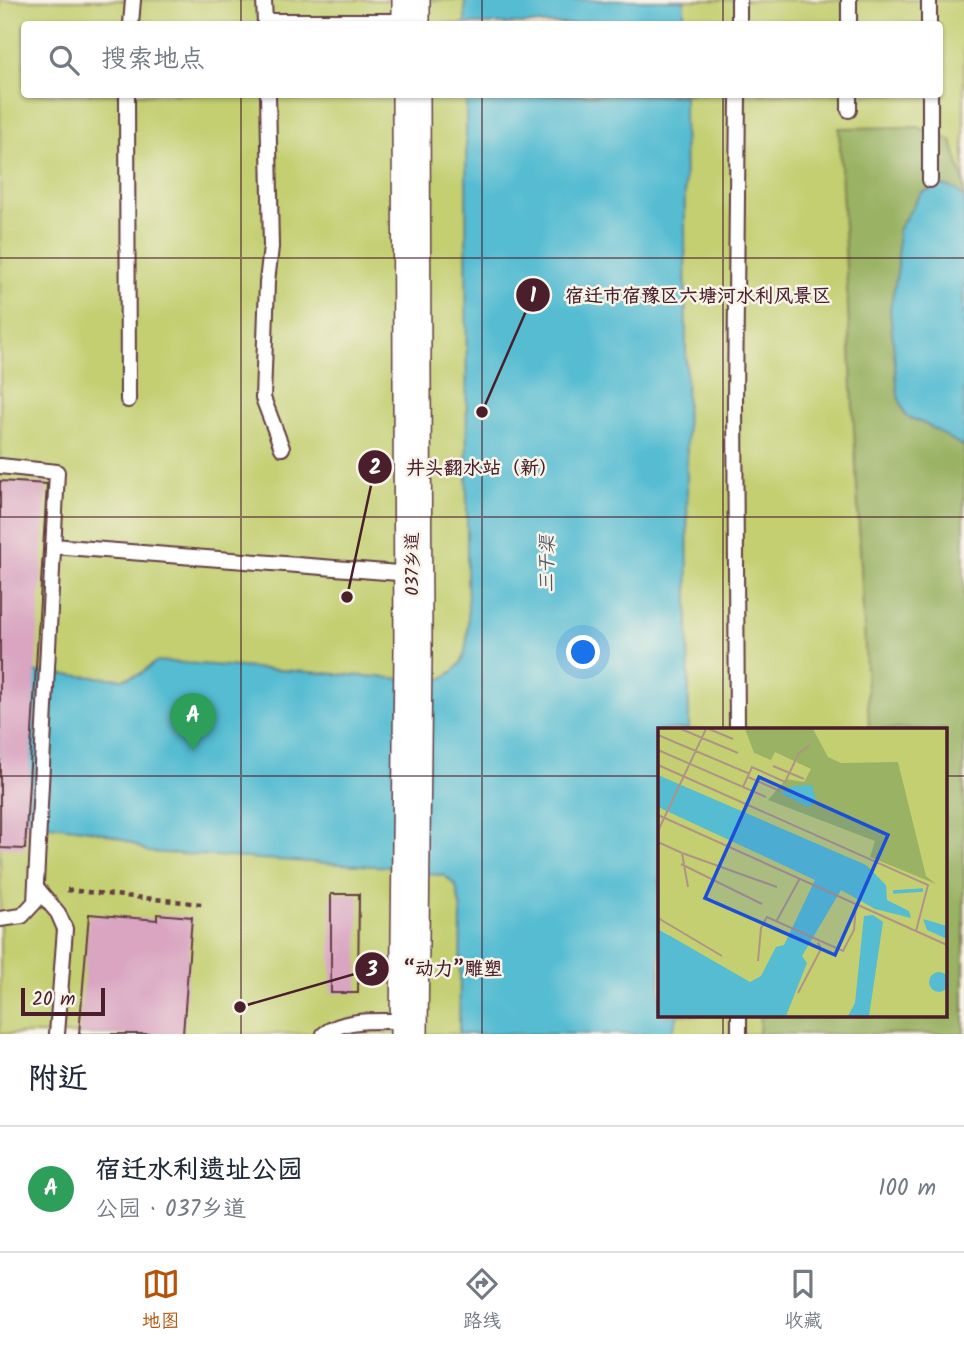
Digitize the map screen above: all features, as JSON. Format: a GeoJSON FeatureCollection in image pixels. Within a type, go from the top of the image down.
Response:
{"type":"FeatureCollection","features":[{"type":"Feature","properties":{"kind":"street","name":"037乡道"},"geometry":{"type":"LineString","coordinates":[[409,1028],[413,653],[411,98]]}},
{"type":"Feature","properties":{"kind":"lane"},"geometry":{"type":"LineString","coordinates":[[131,21],[133,0]]}},
{"type":"Feature","properties":{"kind":"lane"},"geometry":{"type":"LineString","coordinates":[[264,0],[265,21]]}},
{"type":"Feature","properties":{"kind":"lane"},"geometry":{"type":"LineString","coordinates":[[739,0],[739,21]]}},
{"type":"Feature","properties":{"kind":"lane"},"geometry":{"type":"LineString","coordinates":[[849,0],[849,21]]}},
{"type":"Feature","properties":{"kind":"lane"},"geometry":{"type":"LineString","coordinates":[[929,0],[929,21]]}},
{"type":"Feature","properties":{"kind":"lane"},"geometry":{"type":"LineString","coordinates":[[302,21],[411,15]]}},
{"type":"Feature","properties":{"kind":"lane"},"geometry":{"type":"LineString","coordinates":[[127,98],[128,400]]}},
{"type":"Feature","properties":{"kind":"lane"},"geometry":{"type":"LineString","coordinates":[[268,98],[271,247],[267,282],[263,398],[282,448]]}},
{"type":"Feature","properties":{"kind":"lane"},"geometry":{"type":"LineString","coordinates":[[737,728],[735,404],[738,98]]}},
{"type":"Feature","properties":{"kind":"lane"},"geometry":{"type":"LineString","coordinates":[[849,98],[849,110]]}},
{"type":"Feature","properties":{"kind":"lane"},"geometry":{"type":"LineString","coordinates":[[930,98],[930,180]]}},
{"type":"Feature","properties":{"kind":"lane"},"geometry":{"type":"LineString","coordinates":[[0,466],[57,472],[35,902],[22,916],[0,919]]}},
{"type":"Feature","properties":{"kind":"lane"},"geometry":{"type":"LineString","coordinates":[[53,546],[412,574]]}},
{"type":"Feature","properties":{"kind":"lane"},"geometry":{"type":"LineString","coordinates":[[36,887],[58,914],[65,929],[57,1034]]}},
{"type":"Feature","properties":{"kind":"lane"},"geometry":{"type":"LineString","coordinates":[[739,1016],[739,1034]]}},
{"type":"Feature","properties":{"kind":"lane"},"geometry":{"type":"LineString","coordinates":[[324,1034],[350,1023],[409,1028]]}},
{"type":"Feature","properties":{"kind":"path"},"geometry":{"type":"LineString","coordinates":[[36,887],[202,904]]}},
{"type":"Feature","properties":{"kind":"green space"},"geometry":{"type":"Polygon","coordinates":[[[0,0],[964,0],[964,1034],[0,1034],[0,0]]]}},
{"type":"Feature","properties":{"kind":"green space"},"geometry":{"type":"Polygon","coordinates":[[[918,127],[952,141],[964,184],[964,1034],[759,1034],[760,1016],[946,1016],[946,728],[869,728],[839,128],[918,127]]]}},
{"type":"Feature","properties":{"kind":"water"},"geometry":{"type":"Polygon","coordinates":[[[465,0],[684,0],[684,21],[465,21],[465,0]]]}},
{"type":"Feature","properties":{"kind":"water","name":"三干渠"},"geometry":{"type":"Polygon","coordinates":[[[466,98],[684,98],[689,728],[658,728],[658,1016],[678,1016],[671,1034],[459,1034],[461,911],[456,886],[445,876],[390,867],[148,852],[114,836],[95,831],[0,822],[0,670],[123,679],[140,674],[157,661],[434,681],[451,673],[463,658],[467,639],[466,98]]]}},
{"type":"Feature","properties":{"kind":"water"},"geometry":{"type":"Polygon","coordinates":[[[941,185],[957,190],[964,199],[964,447],[906,416],[898,396],[890,310],[898,268],[898,230],[921,193],[941,185]]]}},
{"type":"Feature","properties":{"kind":"building"},"geometry":{"type":"Polygon","coordinates":[[[0,481],[47,484],[25,849],[0,848],[0,481]]]}},
{"type":"Feature","properties":{"kind":"building"},"geometry":{"type":"Polygon","coordinates":[[[331,894],[359,894],[358,993],[331,993],[331,894]]]}},
{"type":"Feature","properties":{"kind":"building"},"geometry":{"type":"Polygon","coordinates":[[[89,914],[157,920],[157,914],[192,917],[183,1034],[79,1034],[89,914]]]}},
{"type":"Feature","properties":{"kind":"place","name":"宿迁市宿豫区六塘河水利风景区"},"geometry":{"type":"Point","coordinates":[482,412]}},
{"type":"Feature","properties":{"kind":"place","name":"井头翻水站（新）"},"geometry":{"type":"Point","coordinates":[347,597]}},
{"type":"Feature","properties":{"kind":"place","name":"宿迁水利遗址公园"},"geometry":{"type":"Point","coordinates":[193,751]}},
{"type":"Feature","properties":{"kind":"place","name":"“动力”雕塑"},"geometry":{"type":"Point","coordinates":[240,1007]}}]}
